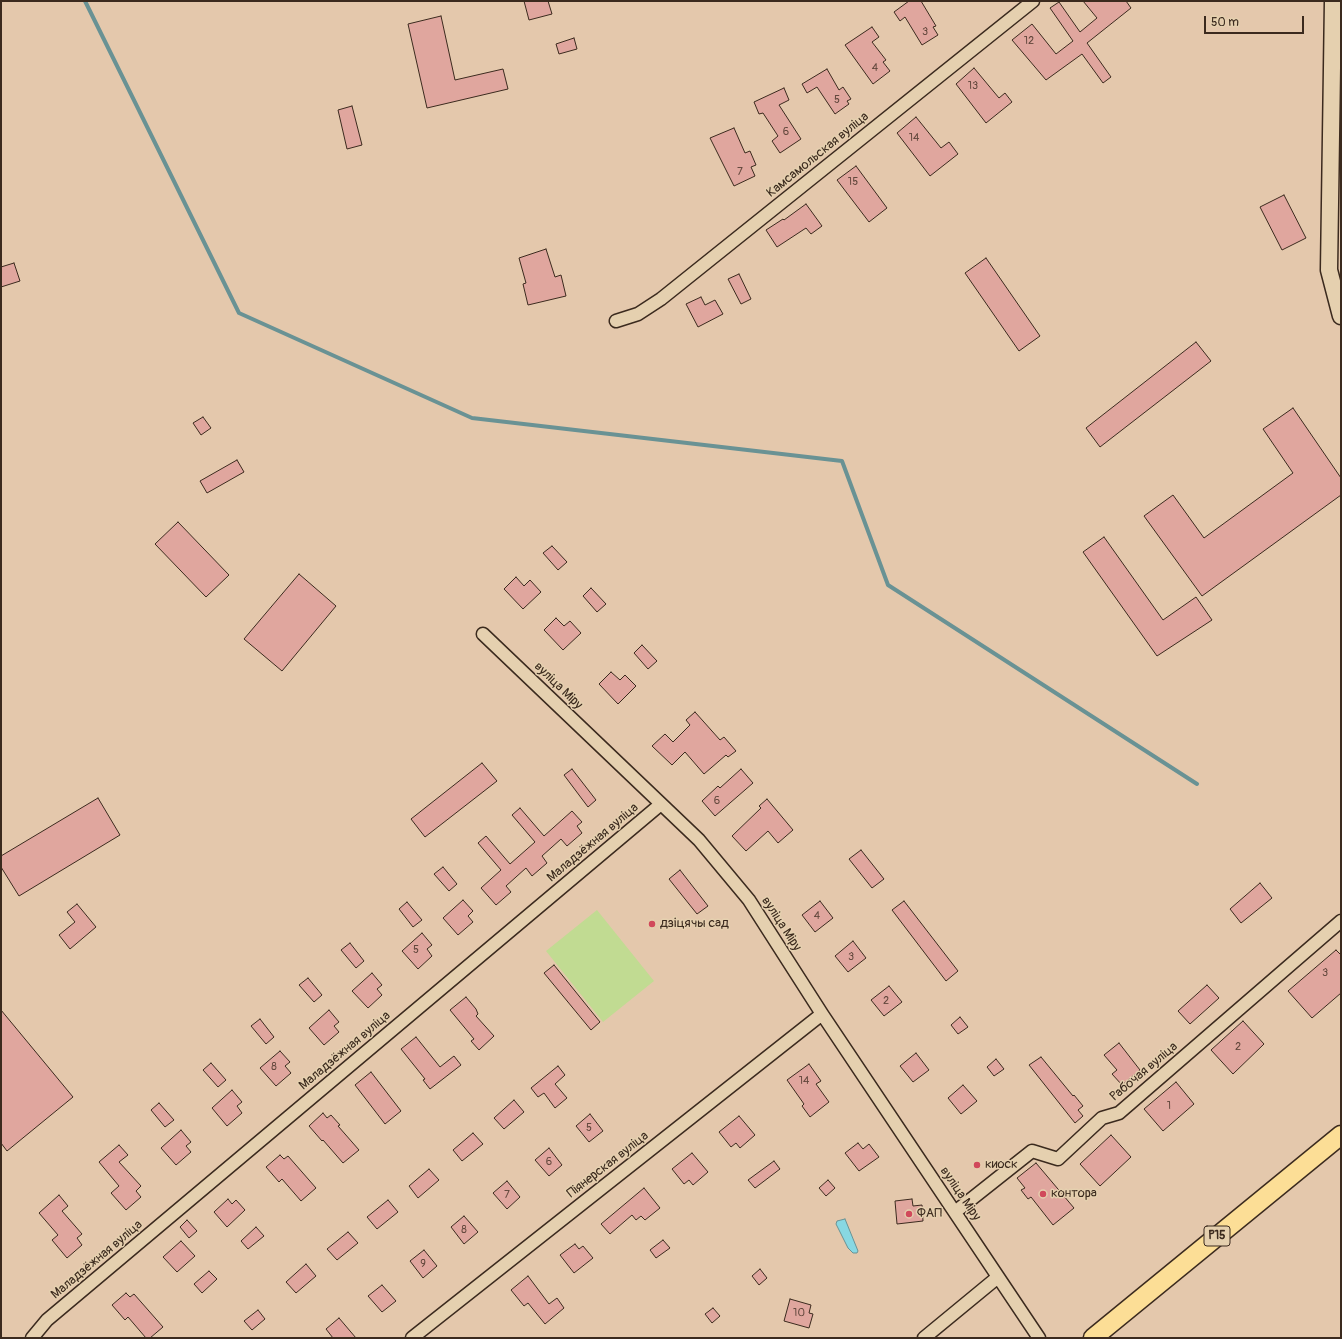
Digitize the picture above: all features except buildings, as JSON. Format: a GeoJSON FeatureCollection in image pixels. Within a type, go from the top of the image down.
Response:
{"type":"FeatureCollection","features":[{"type":"Feature","properties":{"kind":"main road","name":"Р15"},"geometry":{"type":"LineString","coordinates":[[1093,1338],[1341,1135]]}},
{"type":"Feature","properties":{"kind":"street","name":"Камсамольская вуліца"},"geometry":{"type":"LineString","coordinates":[[616,321],[638,314],[661,299],[1033,1]]}},
{"type":"Feature","properties":{"kind":"street"},"geometry":{"type":"LineString","coordinates":[[1333,1],[1329,270],[1341,316]]}},
{"type":"Feature","properties":{"kind":"street","name":"вуліца Міру"},"geometry":{"type":"LineString","coordinates":[[483,634],[698,840],[749,900],[822,1014],[1039,1338]]}},
{"type":"Feature","properties":{"kind":"street","name":"Маладзёжная вуліца"},"geometry":{"type":"LineString","coordinates":[[32,1338],[47,1320],[661,804]]}},
{"type":"Feature","properties":{"kind":"street","name":"Рабочая вуліца"},"geometry":{"type":"LineString","coordinates":[[955,1212],[1032,1151],[1058,1159],[1102,1118],[1119,1113],[1341,921]]}},
{"type":"Feature","properties":{"kind":"street","name":"Піянерская вуліца"},"geometry":{"type":"LineString","coordinates":[[412,1338],[822,1014]]}},
{"type":"Feature","properties":{"kind":"street"},"geometry":{"type":"LineString","coordinates":[[924,1338],[998,1277]]}},
{"type":"Feature","properties":{"kind":"green space"},"geometry":{"type":"Polygon","coordinates":[[[597,910],[654,981],[603,1022],[546,951],[597,910]]]}},
{"type":"Feature","properties":{"kind":"water"},"geometry":{"type":"Polygon","coordinates":[[[845,1219],[858,1251],[857,1253],[853,1253],[848,1248],[836,1224],[837,1221],[845,1219]]]}},
{"type":"Feature","properties":{"kind":"waterway"},"geometry":{"type":"LineString","coordinates":[[85,1],[239,313],[472,418],[842,461],[888,585],[1197,784]]}},
{"type":"Feature","properties":{"kind":"place","name":"дзіцячы сад"},"geometry":{"type":"Point","coordinates":[652,924]}},
{"type":"Feature","properties":{"kind":"place","name":"киоск"},"geometry":{"type":"Point","coordinates":[977,1165]}},
{"type":"Feature","properties":{"kind":"place","name":"контора"},"geometry":{"type":"Point","coordinates":[1043,1194]}},
{"type":"Feature","properties":{"kind":"place","name":"ФАП"},"geometry":{"type":"Point","coordinates":[909,1214]}}]}
